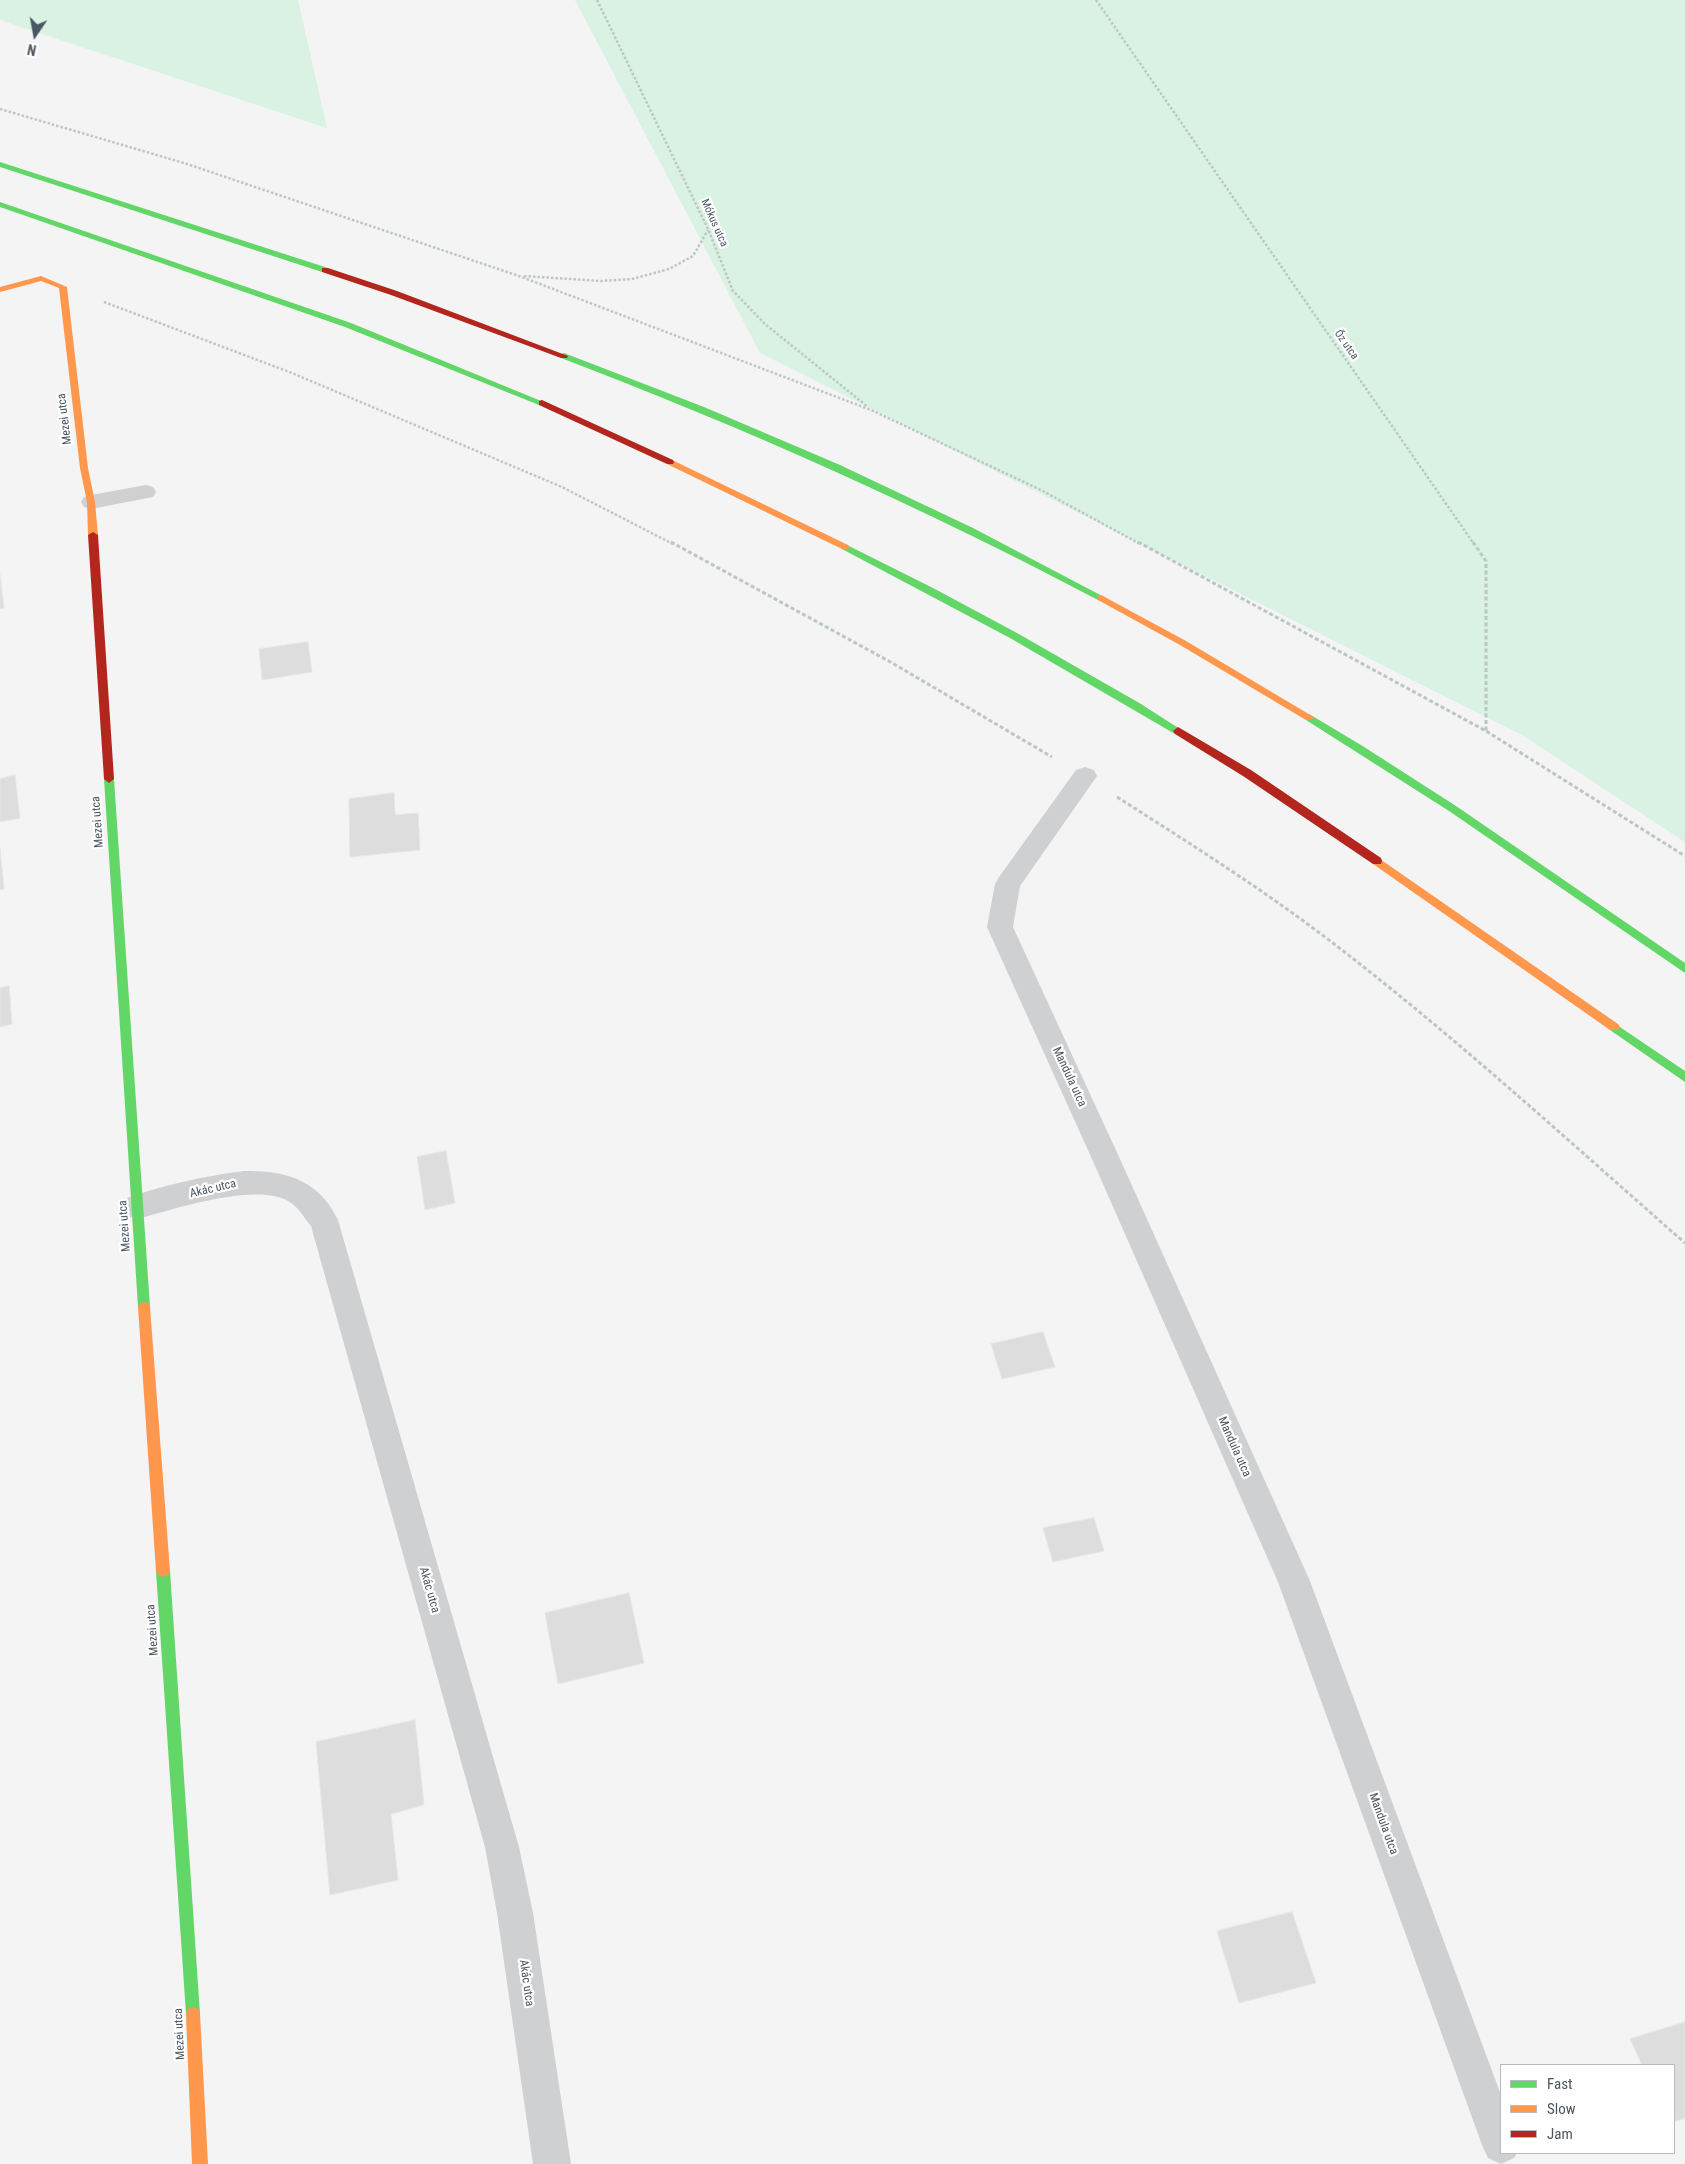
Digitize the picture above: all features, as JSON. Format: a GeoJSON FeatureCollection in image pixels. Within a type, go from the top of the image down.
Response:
{"type":"FeatureCollection","features":[{"type":"Feature","properties":{"kind":"main road"},"geometry":{"type":"LineString","coordinates":[[0,164],[394,293],[573,359],[762,433],[914,502],[1053,572],[1183,643],[1356,746],[1530,858],[1685,969]]}},
{"type":"Feature","properties":{"kind":"main road"},"geometry":{"type":"LineString","coordinates":[[0,204],[348,325],[525,395],[709,480],[894,571],[1073,667],[1247,773],[1438,902],[1685,1077]]}},
{"type":"Feature","properties":{"kind":"main road"},"geometry":{"type":"LineString","coordinates":[[0,290],[41,278],[63,287]]}},
{"type":"Feature","properties":{"kind":"main road","name":"Mezei utca"},"geometry":{"type":"LineString","coordinates":[[63,287],[84,468],[91,502],[137,1207],[190,1953],[200,2164]]}},
{"type":"Feature","properties":{"kind":"street","name":"Mandula utca"},"geometry":{"type":"LineString","coordinates":[[1085,776],[1008,884],[1000,927],[1106,1159],[1294,1581],[1500,2142]]}},
{"type":"Feature","properties":{"kind":"street","name":"Akác utca"},"geometry":{"type":"LineString","coordinates":[[137,1207],[241,1183],[274,1183],[300,1194],[324,1220],[502,1847],[515,1913],[552,2164]]}},
{"type":"Feature","properties":{"kind":"lane"},"geometry":{"type":"LineString","coordinates":[[91,502],[146,492]]}},
{"type":"Feature","properties":{"kind":"path","name":"Mókus utca"},"geometry":{"type":"LineString","coordinates":[[597,0],[708,229],[733,291],[765,324],[871,410]]}},
{"type":"Feature","properties":{"kind":"path","name":"Őz utca"},"geometry":{"type":"LineString","coordinates":[[1096,0],[1486,561],[1486,730]]}},
{"type":"Feature","properties":{"kind":"path"},"geometry":{"type":"LineString","coordinates":[[519,276],[601,281],[632,279],[669,269],[693,256],[708,229]]}},
{"type":"Feature","properties":{"kind":"path"},"geometry":{"type":"LineString","coordinates":[[63,287],[292,373],[562,487],[734,576],[894,664],[1085,776],[1212,858],[1321,934],[1427,1018],[1685,1243]]}},
{"type":"Feature","properties":{"kind":"green space"},"geometry":{"type":"Polygon","coordinates":[[[0,0],[298,0],[327,128],[0,20],[0,0]]]}},
{"type":"Feature","properties":{"kind":"green space"},"geometry":{"type":"Polygon","coordinates":[[[575,0],[1685,0],[1685,842],[1522,735],[760,353],[575,0]]]}},
{"type":"Feature","properties":{"kind":"building"},"geometry":{"type":"Polygon","coordinates":[[[0,575],[4,608],[0,609],[0,575]]]}},
{"type":"Feature","properties":{"kind":"building"},"geometry":{"type":"Polygon","coordinates":[[[308,642],[312,672],[262,680],[259,649],[308,642]]]}},
{"type":"Feature","properties":{"kind":"building"},"geometry":{"type":"Polygon","coordinates":[[[15,775],[20,818],[0,822],[0,779],[15,775]]]}},
{"type":"Feature","properties":{"kind":"building"},"geometry":{"type":"Polygon","coordinates":[[[394,793],[395,815],[418,813],[420,850],[350,857],[349,799],[394,793]]]}},
{"type":"Feature","properties":{"kind":"building"},"geometry":{"type":"Polygon","coordinates":[[[0,848],[4,889],[0,890],[0,848]]]}},
{"type":"Feature","properties":{"kind":"building"},"geometry":{"type":"Polygon","coordinates":[[[9,986],[12,1024],[0,1027],[0,988],[9,986]]]}},
{"type":"Feature","properties":{"kind":"building"},"geometry":{"type":"Polygon","coordinates":[[[446,1151],[455,1203],[425,1210],[417,1157],[446,1151]]]}},
{"type":"Feature","properties":{"kind":"building"},"geometry":{"type":"Polygon","coordinates":[[[1043,1332],[1055,1367],[1002,1379],[991,1344],[1043,1332]]]}},
{"type":"Feature","properties":{"kind":"building"},"geometry":{"type":"Polygon","coordinates":[[[1094,1518],[1104,1551],[1053,1562],[1043,1528],[1094,1518]]]}},
{"type":"Feature","properties":{"kind":"building"},"geometry":{"type":"Polygon","coordinates":[[[629,1593],[644,1663],[558,1684],[545,1613],[629,1593]]]}},
{"type":"Feature","properties":{"kind":"building"},"geometry":{"type":"Polygon","coordinates":[[[415,1720],[424,1805],[391,1814],[398,1880],[330,1895],[316,1742],[415,1720]]]}},
{"type":"Feature","properties":{"kind":"building"},"geometry":{"type":"Polygon","coordinates":[[[1292,1912],[1316,1983],[1239,2003],[1217,1931],[1292,1912]]]}},
{"type":"Feature","properties":{"kind":"building"},"geometry":{"type":"Polygon","coordinates":[[[1685,2022],[1685,2118],[1675,2122],[1675,2064],[1642,2064],[1630,2039],[1685,2022]]]}},
{"type":"Feature","properties":{"kind":"traffic: fast"},"geometry":{"type":"LineString","coordinates":[[0,164],[325,270]]}},
{"type":"Feature","properties":{"kind":"traffic: fast"},"geometry":{"type":"LineString","coordinates":[[0,204],[348,325],[542,403]]}},
{"type":"Feature","properties":{"kind":"traffic: fast"},"geometry":{"type":"LineString","coordinates":[[564,356],[701,409],[837,467],[970,530],[1101,598]]}},
{"type":"Feature","properties":{"kind":"traffic: fast"},"geometry":{"type":"LineString","coordinates":[[845,547],[1014,635],[1178,731]]}},
{"type":"Feature","properties":{"kind":"traffic: fast"},"geometry":{"type":"LineString","coordinates":[[1309,718],[1453,808],[1685,969]]}},
{"type":"Feature","properties":{"kind":"traffic: fast"},"geometry":{"type":"LineString","coordinates":[[109,779],[144,1307]]}},
{"type":"Feature","properties":{"kind":"traffic: fast"},"geometry":{"type":"LineString","coordinates":[[1614,1027],[1685,1077]]}},
{"type":"Feature","properties":{"kind":"traffic: fast"},"geometry":{"type":"LineString","coordinates":[[163,1571],[193,2014]]}},
{"type":"Feature","properties":{"kind":"traffic: slow"},"geometry":{"type":"LineString","coordinates":[[0,290],[41,278],[63,287],[84,468],[91,502],[93,535]]}},
{"type":"Feature","properties":{"kind":"traffic: slow"},"geometry":{"type":"LineString","coordinates":[[670,462],[845,547]]}},
{"type":"Feature","properties":{"kind":"traffic: slow"},"geometry":{"type":"LineString","coordinates":[[1101,598],[1183,643],[1309,718]]}},
{"type":"Feature","properties":{"kind":"traffic: slow"},"geometry":{"type":"LineString","coordinates":[[1377,861],[1614,1027]]}},
{"type":"Feature","properties":{"kind":"traffic: slow"},"geometry":{"type":"LineString","coordinates":[[144,1307],[163,1571]]}},
{"type":"Feature","properties":{"kind":"traffic: slow"},"geometry":{"type":"LineString","coordinates":[[193,2014],[200,2164]]}},
{"type":"Feature","properties":{"kind":"traffic: jam"},"geometry":{"type":"LineString","coordinates":[[325,270],[394,293],[564,356]]}},
{"type":"Feature","properties":{"kind":"traffic: jam"},"geometry":{"type":"LineString","coordinates":[[542,403],[670,462]]}},
{"type":"Feature","properties":{"kind":"traffic: jam"},"geometry":{"type":"LineString","coordinates":[[93,535],[109,779]]}},
{"type":"Feature","properties":{"kind":"traffic: jam"},"geometry":{"type":"LineString","coordinates":[[1178,731],[1247,773],[1377,861]]}}]}
